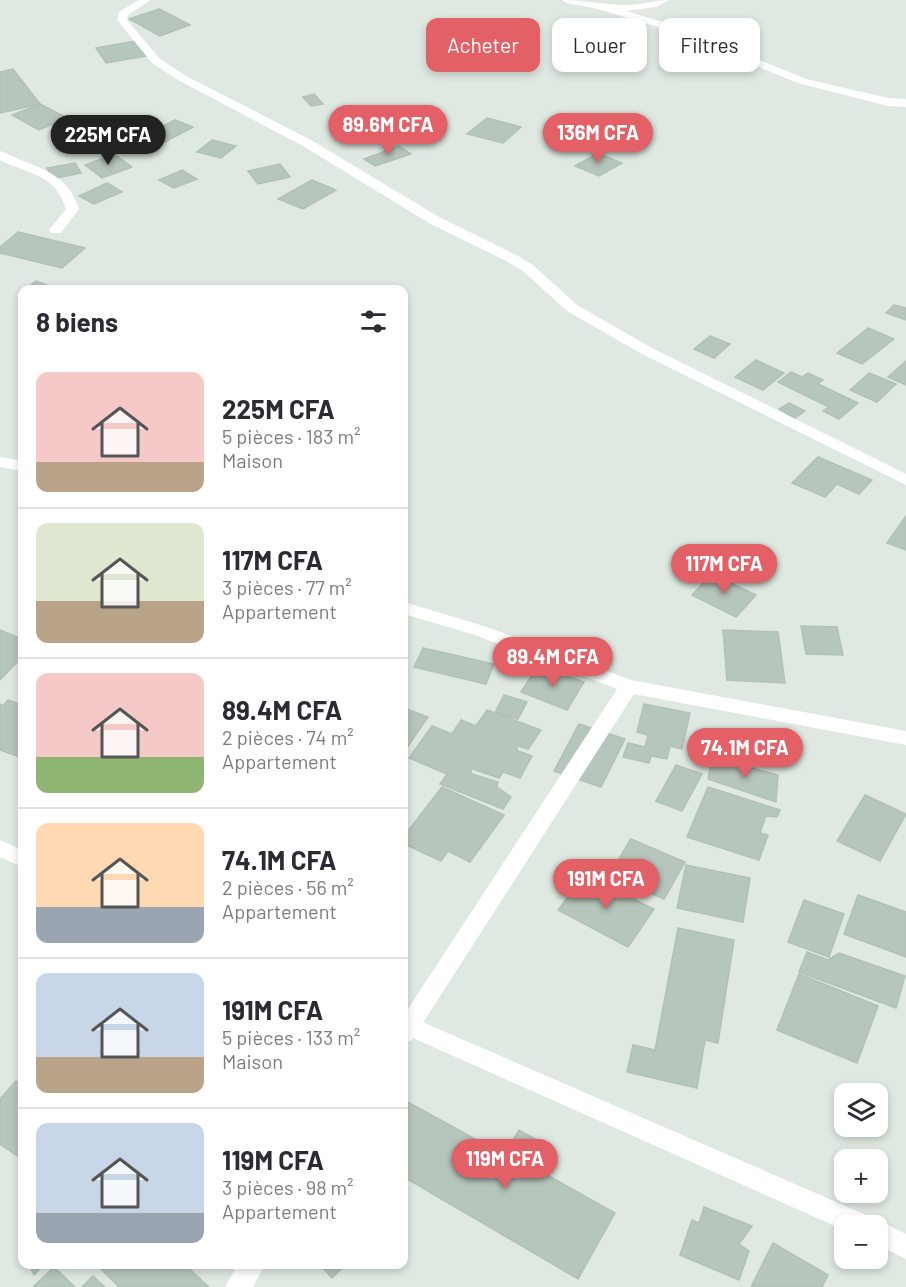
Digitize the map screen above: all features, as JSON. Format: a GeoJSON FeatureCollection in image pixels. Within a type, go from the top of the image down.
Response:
{"type":"FeatureCollection","features":[{"type":"Feature","properties":{"kind":"street"},"geometry":{"type":"LineString","coordinates":[[146,0],[123,14],[122,20],[156,61],[182,78],[307,143],[434,220],[513,259],[528,268],[572,308],[647,351],[906,480]]}},
{"type":"Feature","properties":{"kind":"street"},"geometry":{"type":"LineString","coordinates":[[567,0],[603,8],[708,39],[746,58],[802,81],[888,102],[906,102]]}},
{"type":"Feature","properties":{"kind":"street"},"geometry":{"type":"LineString","coordinates":[[603,8],[647,6],[664,0]]}},
{"type":"Feature","properties":{"kind":"street"},"geometry":{"type":"LineString","coordinates":[[0,155],[15,164],[50,175],[71,198],[73,209],[56,230]]}},
{"type":"Feature","properties":{"kind":"street"},"geometry":{"type":"LineString","coordinates":[[0,462],[18,465]]}},
{"type":"Feature","properties":{"kind":"street"},"geometry":{"type":"LineString","coordinates":[[408,609],[481,632],[629,686],[906,738]]}},
{"type":"Feature","properties":{"kind":"street"},"geometry":{"type":"LineString","coordinates":[[408,1023],[629,686]]}},
{"type":"Feature","properties":{"kind":"street"},"geometry":{"type":"LineString","coordinates":[[0,848],[18,857]]}},
{"type":"Feature","properties":{"kind":"street"},"geometry":{"type":"LineString","coordinates":[[408,1029],[838,1215]]}},
{"type":"Feature","properties":{"kind":"street"},"geometry":{"type":"LineString","coordinates":[[888,1237],[906,1247]]}},
{"type":"Feature","properties":{"kind":"street"},"geometry":{"type":"LineString","coordinates":[[238,1287],[250,1269]]}},
{"type":"Feature","properties":{"kind":"building"},"geometry":{"type":"Polygon","coordinates":[[[159,9],[190,25],[160,36],[129,19],[159,9]]]}},
{"type":"Feature","properties":{"kind":"building"},"geometry":{"type":"Polygon","coordinates":[[[135,41],[146,56],[106,63],[96,48],[135,41]]]}},
{"type":"Feature","properties":{"kind":"building"},"geometry":{"type":"Polygon","coordinates":[[[13,69],[40,104],[0,113],[0,72],[13,69]]]}},
{"type":"Feature","properties":{"kind":"building"},"geometry":{"type":"Polygon","coordinates":[[[314,94],[323,104],[311,106],[303,97],[314,94]]]}},
{"type":"Feature","properties":{"kind":"building"},"geometry":{"type":"Polygon","coordinates":[[[40,104],[67,118],[39,130],[12,115],[40,104]]]}},
{"type":"Feature","properties":{"kind":"building"},"geometry":{"type":"Polygon","coordinates":[[[487,118],[521,127],[503,143],[467,134],[487,118]]]}},
{"type":"Feature","properties":{"kind":"building"},"geometry":{"type":"Polygon","coordinates":[[[175,120],[193,127],[165,142],[147,134],[175,120]]]}},
{"type":"Feature","properties":{"kind":"building"},"geometry":{"type":"Polygon","coordinates":[[[212,140],[236,146],[221,158],[197,152],[212,140]]]}},
{"type":"Feature","properties":{"kind":"building"},"geometry":{"type":"Polygon","coordinates":[[[399,146],[411,154],[375,166],[364,159],[399,146]]]}},
{"type":"Feature","properties":{"kind":"building"},"geometry":{"type":"Polygon","coordinates":[[[598,153],[622,163],[599,176],[575,166],[598,153]]]}},
{"type":"Feature","properties":{"kind":"building"},"geometry":{"type":"Polygon","coordinates":[[[114,154],[132,167],[102,178],[85,165],[114,154]]]}},
{"type":"Feature","properties":{"kind":"building"},"geometry":{"type":"Polygon","coordinates":[[[75,163],[81,173],[52,179],[47,168],[75,163]]]}},
{"type":"Feature","properties":{"kind":"building"},"geometry":{"type":"Polygon","coordinates":[[[280,164],[290,177],[258,184],[248,171],[280,164]]]}},
{"type":"Feature","properties":{"kind":"building"},"geometry":{"type":"Polygon","coordinates":[[[182,170],[197,179],[174,188],[159,180],[182,170]]]}},
{"type":"Feature","properties":{"kind":"building"},"geometry":{"type":"Polygon","coordinates":[[[312,180],[336,190],[303,209],[278,199],[312,180]]]}},
{"type":"Feature","properties":{"kind":"building"},"geometry":{"type":"Polygon","coordinates":[[[107,183],[122,192],[94,204],[79,196],[107,183]]]}},
{"type":"Feature","properties":{"kind":"building"},"geometry":{"type":"Polygon","coordinates":[[[18,232],[85,248],[62,268],[0,253],[0,247],[18,232]]]}},
{"type":"Feature","properties":{"kind":"building"},"geometry":{"type":"Polygon","coordinates":[[[36,281],[46,285],[31,285],[36,281]]]}},
{"type":"Feature","properties":{"kind":"building"},"geometry":{"type":"Polygon","coordinates":[[[894,305],[906,308],[906,320],[886,313],[894,305]]]}},
{"type":"Feature","properties":{"kind":"building"},"geometry":{"type":"Polygon","coordinates":[[[868,328],[894,339],[862,364],[837,353],[868,328]]]}},
{"type":"Feature","properties":{"kind":"building"},"geometry":{"type":"Polygon","coordinates":[[[710,336],[730,344],[714,358],[694,349],[710,336]]]}},
{"type":"Feature","properties":{"kind":"building"},"geometry":{"type":"Polygon","coordinates":[[[756,360],[784,373],[763,390],[735,377],[756,360]]]}},
{"type":"Feature","properties":{"kind":"building"},"geometry":{"type":"Polygon","coordinates":[[[906,361],[906,385],[888,377],[906,361]]]}},
{"type":"Feature","properties":{"kind":"building"},"geometry":{"type":"Polygon","coordinates":[[[791,372],[802,377],[808,373],[823,380],[818,384],[858,403],[839,419],[823,411],[829,407],[778,382],[791,372]]]}},
{"type":"Feature","properties":{"kind":"building"},"geometry":{"type":"Polygon","coordinates":[[[869,373],[896,384],[877,402],[850,390],[869,373]]]}},
{"type":"Feature","properties":{"kind":"building"},"geometry":{"type":"Polygon","coordinates":[[[789,403],[805,411],[795,418],[779,409],[789,403]]]}},
{"type":"Feature","properties":{"kind":"building"},"geometry":{"type":"Polygon","coordinates":[[[818,457],[872,480],[859,494],[837,484],[825,497],[792,483],[818,457]]]}},
{"type":"Feature","properties":{"kind":"building"},"geometry":{"type":"Polygon","coordinates":[[[906,516],[906,550],[887,543],[906,516]]]}},
{"type":"Feature","properties":{"kind":"building"},"geometry":{"type":"Polygon","coordinates":[[[712,574],[756,595],[736,617],[692,595],[712,574]]]}},
{"type":"Feature","properties":{"kind":"building"},"geometry":{"type":"Polygon","coordinates":[[[801,626],[837,627],[843,655],[806,654],[801,626]]]}},
{"type":"Feature","properties":{"kind":"building"},"geometry":{"type":"Polygon","coordinates":[[[0,630],[18,637],[18,661],[0,680],[0,630]]]}},
{"type":"Feature","properties":{"kind":"building"},"geometry":{"type":"Polygon","coordinates":[[[723,630],[778,632],[785,683],[727,680],[723,630]]]}},
{"type":"Feature","properties":{"kind":"building"},"geometry":{"type":"Polygon","coordinates":[[[423,648],[494,664],[486,684],[414,667],[423,648]]]}},
{"type":"Feature","properties":{"kind":"building"},"geometry":{"type":"Polygon","coordinates":[[[538,666],[584,682],[567,710],[521,692],[538,666]]]}},
{"type":"Feature","properties":{"kind":"building"},"geometry":{"type":"Polygon","coordinates":[[[504,695],[527,702],[518,719],[495,713],[504,695]]]}},
{"type":"Feature","properties":{"kind":"building"},"geometry":{"type":"Polygon","coordinates":[[[8,700],[18,704],[18,757],[0,750],[0,704],[3,706],[8,700]]]}},
{"type":"Feature","properties":{"kind":"building"},"geometry":{"type":"Polygon","coordinates":[[[644,704],[690,713],[682,749],[670,746],[667,759],[651,756],[649,763],[623,757],[628,743],[645,747],[648,735],[637,732],[644,704]]]}},
{"type":"Feature","properties":{"kind":"building"},"geometry":{"type":"Polygon","coordinates":[[[408,710],[428,717],[408,746],[408,710]]]}},
{"type":"Feature","properties":{"kind":"building"},"geometry":{"type":"Polygon","coordinates":[[[487,710],[541,730],[528,749],[516,745],[518,751],[532,756],[520,778],[503,772],[499,778],[470,768],[472,774],[498,782],[497,787],[511,797],[503,809],[440,784],[447,774],[409,758],[432,726],[452,734],[461,720],[476,726],[487,710]]]}},
{"type":"Feature","properties":{"kind":"building"},"geometry":{"type":"Polygon","coordinates":[[[579,724],[625,739],[601,787],[554,771],[579,724]]]}},
{"type":"Feature","properties":{"kind":"building"},"geometry":{"type":"Polygon","coordinates":[[[712,758],[778,775],[776,802],[708,779],[712,758]]]}},
{"type":"Feature","properties":{"kind":"building"},"geometry":{"type":"Polygon","coordinates":[[[676,765],[702,774],[682,811],[656,801],[676,765]]]}},
{"type":"Feature","properties":{"kind":"building"},"geometry":{"type":"Polygon","coordinates":[[[442,787],[504,815],[470,862],[448,851],[441,861],[408,846],[408,831],[442,787]]]}},
{"type":"Feature","properties":{"kind":"building"},"geometry":{"type":"Polygon","coordinates":[[[708,787],[780,810],[777,817],[766,816],[760,833],[768,835],[759,860],[687,837],[708,787]]]}},
{"type":"Feature","properties":{"kind":"building"},"geometry":{"type":"Polygon","coordinates":[[[865,795],[906,814],[880,861],[837,841],[865,795]]]}},
{"type":"Feature","properties":{"kind":"building"},"geometry":{"type":"Polygon","coordinates":[[[631,839],[685,862],[664,899],[609,875],[631,839]]]}},
{"type":"Feature","properties":{"kind":"building"},"geometry":{"type":"Polygon","coordinates":[[[686,865],[750,878],[743,922],[677,908],[686,865]]]}},
{"type":"Feature","properties":{"kind":"building"},"geometry":{"type":"Polygon","coordinates":[[[585,875],[654,909],[628,947],[558,910],[585,875]]]}},
{"type":"Feature","properties":{"kind":"building"},"geometry":{"type":"Polygon","coordinates":[[[858,895],[906,912],[906,957],[844,934],[858,895]]]}},
{"type":"Feature","properties":{"kind":"building"},"geometry":{"type":"Polygon","coordinates":[[[804,900],[844,914],[829,957],[788,942],[804,900]]]}},
{"type":"Feature","properties":{"kind":"building"},"geometry":{"type":"Polygon","coordinates":[[[678,928],[734,940],[718,1043],[705,1040],[697,1088],[627,1072],[633,1045],[655,1050],[678,928]]]}},
{"type":"Feature","properties":{"kind":"building"},"geometry":{"type":"Polygon","coordinates":[[[807,952],[828,960],[839,953],[905,976],[896,1008],[799,972],[807,952]]]}},
{"type":"Feature","properties":{"kind":"building"},"geometry":{"type":"Polygon","coordinates":[[[799,974],[878,1006],[857,1063],[777,1030],[799,974]]]}},
{"type":"Feature","properties":{"kind":"building"},"geometry":{"type":"Polygon","coordinates":[[[16,1081],[18,1082],[18,1156],[0,1144],[0,1099],[16,1081]]]}},
{"type":"Feature","properties":{"kind":"building"},"geometry":{"type":"Polygon","coordinates":[[[408,1102],[504,1155],[519,1130],[553,1149],[540,1171],[615,1213],[578,1279],[408,1179],[408,1102]]]}},
{"type":"Feature","properties":{"kind":"building"},"geometry":{"type":"Polygon","coordinates":[[[704,1207],[752,1226],[739,1244],[749,1251],[739,1280],[680,1255],[692,1220],[699,1223],[704,1207]]]}},
{"type":"Feature","properties":{"kind":"building"},"geometry":{"type":"Polygon","coordinates":[[[773,1243],[828,1275],[822,1287],[751,1287],[773,1243]]]}},
{"type":"Feature","properties":{"kind":"building"},"geometry":{"type":"Polygon","coordinates":[[[31,1269],[40,1269],[34,1275],[31,1269]]]}},
{"type":"Feature","properties":{"kind":"building"},"geometry":{"type":"Polygon","coordinates":[[[52,1269],[56,1269],[75,1287],[33,1287],[52,1269]]]}},
{"type":"Feature","properties":{"kind":"building"},"geometry":{"type":"Polygon","coordinates":[[[101,1269],[189,1269],[209,1287],[119,1287],[101,1269]]]}},
{"type":"Feature","properties":{"kind":"building"},"geometry":{"type":"Polygon","coordinates":[[[324,1269],[341,1269],[332,1278],[324,1269]]]}},
{"type":"Feature","properties":{"kind":"building"},"geometry":{"type":"Polygon","coordinates":[[[93,1276],[105,1287],[82,1287],[93,1276]]]}}]}
